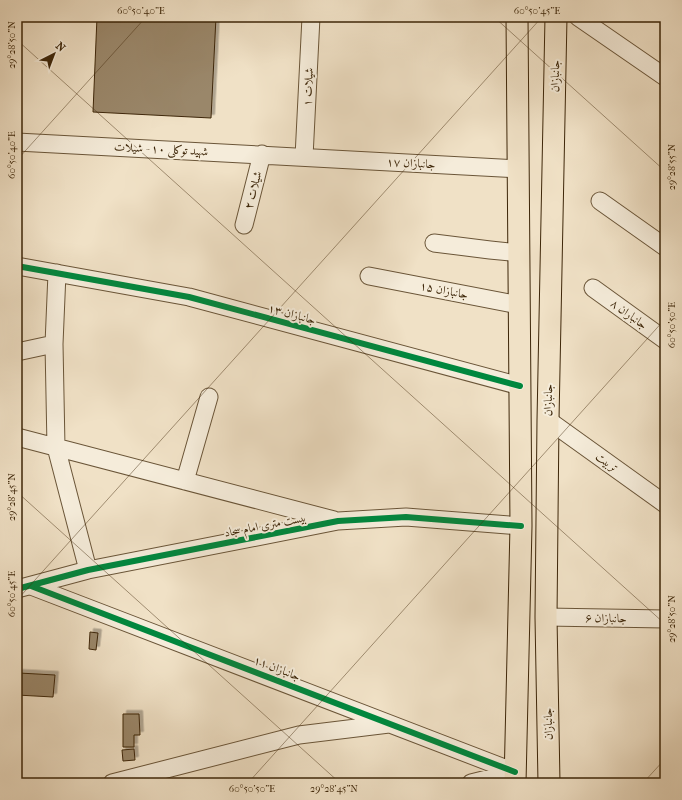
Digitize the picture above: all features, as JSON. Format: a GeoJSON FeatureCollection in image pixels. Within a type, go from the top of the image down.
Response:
{"type":"FeatureCollection","features":[{"type":"Feature","properties":{"kind":"main road"},"geometry":{"type":"LineString","coordinates":[[515,777],[521,526],[517,17]]}},
{"type":"Feature","properties":{"kind":"main road","name":"جانبازان"},"geometry":{"type":"LineString","coordinates":[[549,783],[546,618],[548,420],[556,17]]}},
{"type":"Feature","properties":{"kind":"street","name":"شیلات ۱"},"geometry":{"type":"LineString","coordinates":[[304,157],[311,17]]}},
{"type":"Feature","properties":{"kind":"street"},"geometry":{"type":"LineString","coordinates":[[578,17],[665,77]]}},
{"type":"Feature","properties":{"kind":"street","name":"شهید توکلی ۱۰ - شیلات"},"geometry":{"type":"LineString","coordinates":[[17,142],[304,157]]}},
{"type":"Feature","properties":{"kind":"street","name":"شیلات ۲"},"geometry":{"type":"LineString","coordinates":[[244,225],[262,154]]}},
{"type":"Feature","properties":{"kind":"street","name":"جانبازان ۱۷"},"geometry":{"type":"LineString","coordinates":[[304,157],[518,168]]}},
{"type":"Feature","properties":{"kind":"street"},"geometry":{"type":"LineString","coordinates":[[600,201],[665,247]]}},
{"type":"Feature","properties":{"kind":"street"},"geometry":{"type":"LineString","coordinates":[[434,243],[519,252]]}},
{"type":"Feature","properties":{"kind":"street","name":"جانبازان ۱۳"},"geometry":{"type":"LineString","coordinates":[[17,266],[188,297],[520,386]]}},
{"type":"Feature","properties":{"kind":"street"},"geometry":{"type":"LineString","coordinates":[[57,273],[54,344],[56,446],[88,570]]}},
{"type":"Feature","properties":{"kind":"street","name":"جانبازان ۱۵"},"geometry":{"type":"LineString","coordinates":[[369,276],[519,305]]}},
{"type":"Feature","properties":{"kind":"street","name":"جانباران ۸"},"geometry":{"type":"LineString","coordinates":[[593,288],[665,340]]}},
{"type":"Feature","properties":{"kind":"street"},"geometry":{"type":"LineString","coordinates":[[17,352],[54,344]]}},
{"type":"Feature","properties":{"kind":"street"},"geometry":{"type":"LineString","coordinates":[[185,481],[209,397]]}},
{"type":"Feature","properties":{"kind":"street","name":"تربیت"},"geometry":{"type":"LineString","coordinates":[[548,420],[665,504]]}},
{"type":"Feature","properties":{"kind":"street"},"geometry":{"type":"LineString","coordinates":[[17,437],[338,521]]}},
{"type":"Feature","properties":{"kind":"street","name":"بیست متری امام سجاد"},"geometry":{"type":"LineString","coordinates":[[24,588],[88,570],[338,521],[406,517],[521,526]]}},
{"type":"Feature","properties":{"kind":"street","name":"جانبازان ۱۱"},"geometry":{"type":"LineString","coordinates":[[24,588],[391,724],[515,777]]}},
{"type":"Feature","properties":{"kind":"street","name":"جانبازان ۶"},"geometry":{"type":"LineString","coordinates":[[546,618],[665,619]]}},
{"type":"Feature","properties":{"kind":"street"},"geometry":{"type":"LineString","coordinates":[[112,783],[299,735],[391,724]]}},
{"type":"Feature","properties":{"kind":"street"},"geometry":{"type":"LineString","coordinates":[[471,783],[515,777]]}},
{"type":"Feature","properties":{"kind":"building"},"geometry":{"type":"Polygon","coordinates":[[[97,17],[216,17],[211,118],[93,112],[97,17]]]}},
{"type":"Feature","properties":{"kind":"building"},"geometry":{"type":"Polygon","coordinates":[[[90,632],[98,633],[96,650],[89,649],[90,632]]]}},
{"type":"Feature","properties":{"kind":"building"},"geometry":{"type":"Polygon","coordinates":[[[19,673],[55,675],[53,697],[17,695],[19,673]]]}},
{"type":"Feature","properties":{"kind":"building"},"geometry":{"type":"Polygon","coordinates":[[[123,714],[139,714],[140,735],[134,735],[134,747],[123,747],[123,714]]]}},
{"type":"Feature","properties":{"kind":"building"},"geometry":{"type":"Polygon","coordinates":[[[134,749],[135,760],[123,761],[122,750],[134,749]]]}},
{"type":"Feature","properties":{"kind":"cycle path"},"geometry":{"type":"LineString","coordinates":[[17,266],[189,297],[520,386]]}},
{"type":"Feature","properties":{"kind":"cycle path"},"geometry":{"type":"LineString","coordinates":[[17,589],[88,570],[338,521],[406,517],[521,526]]}},
{"type":"Feature","properties":{"kind":"cycle path"},"geometry":{"type":"LineString","coordinates":[[31,586],[515,772]]}}]}
